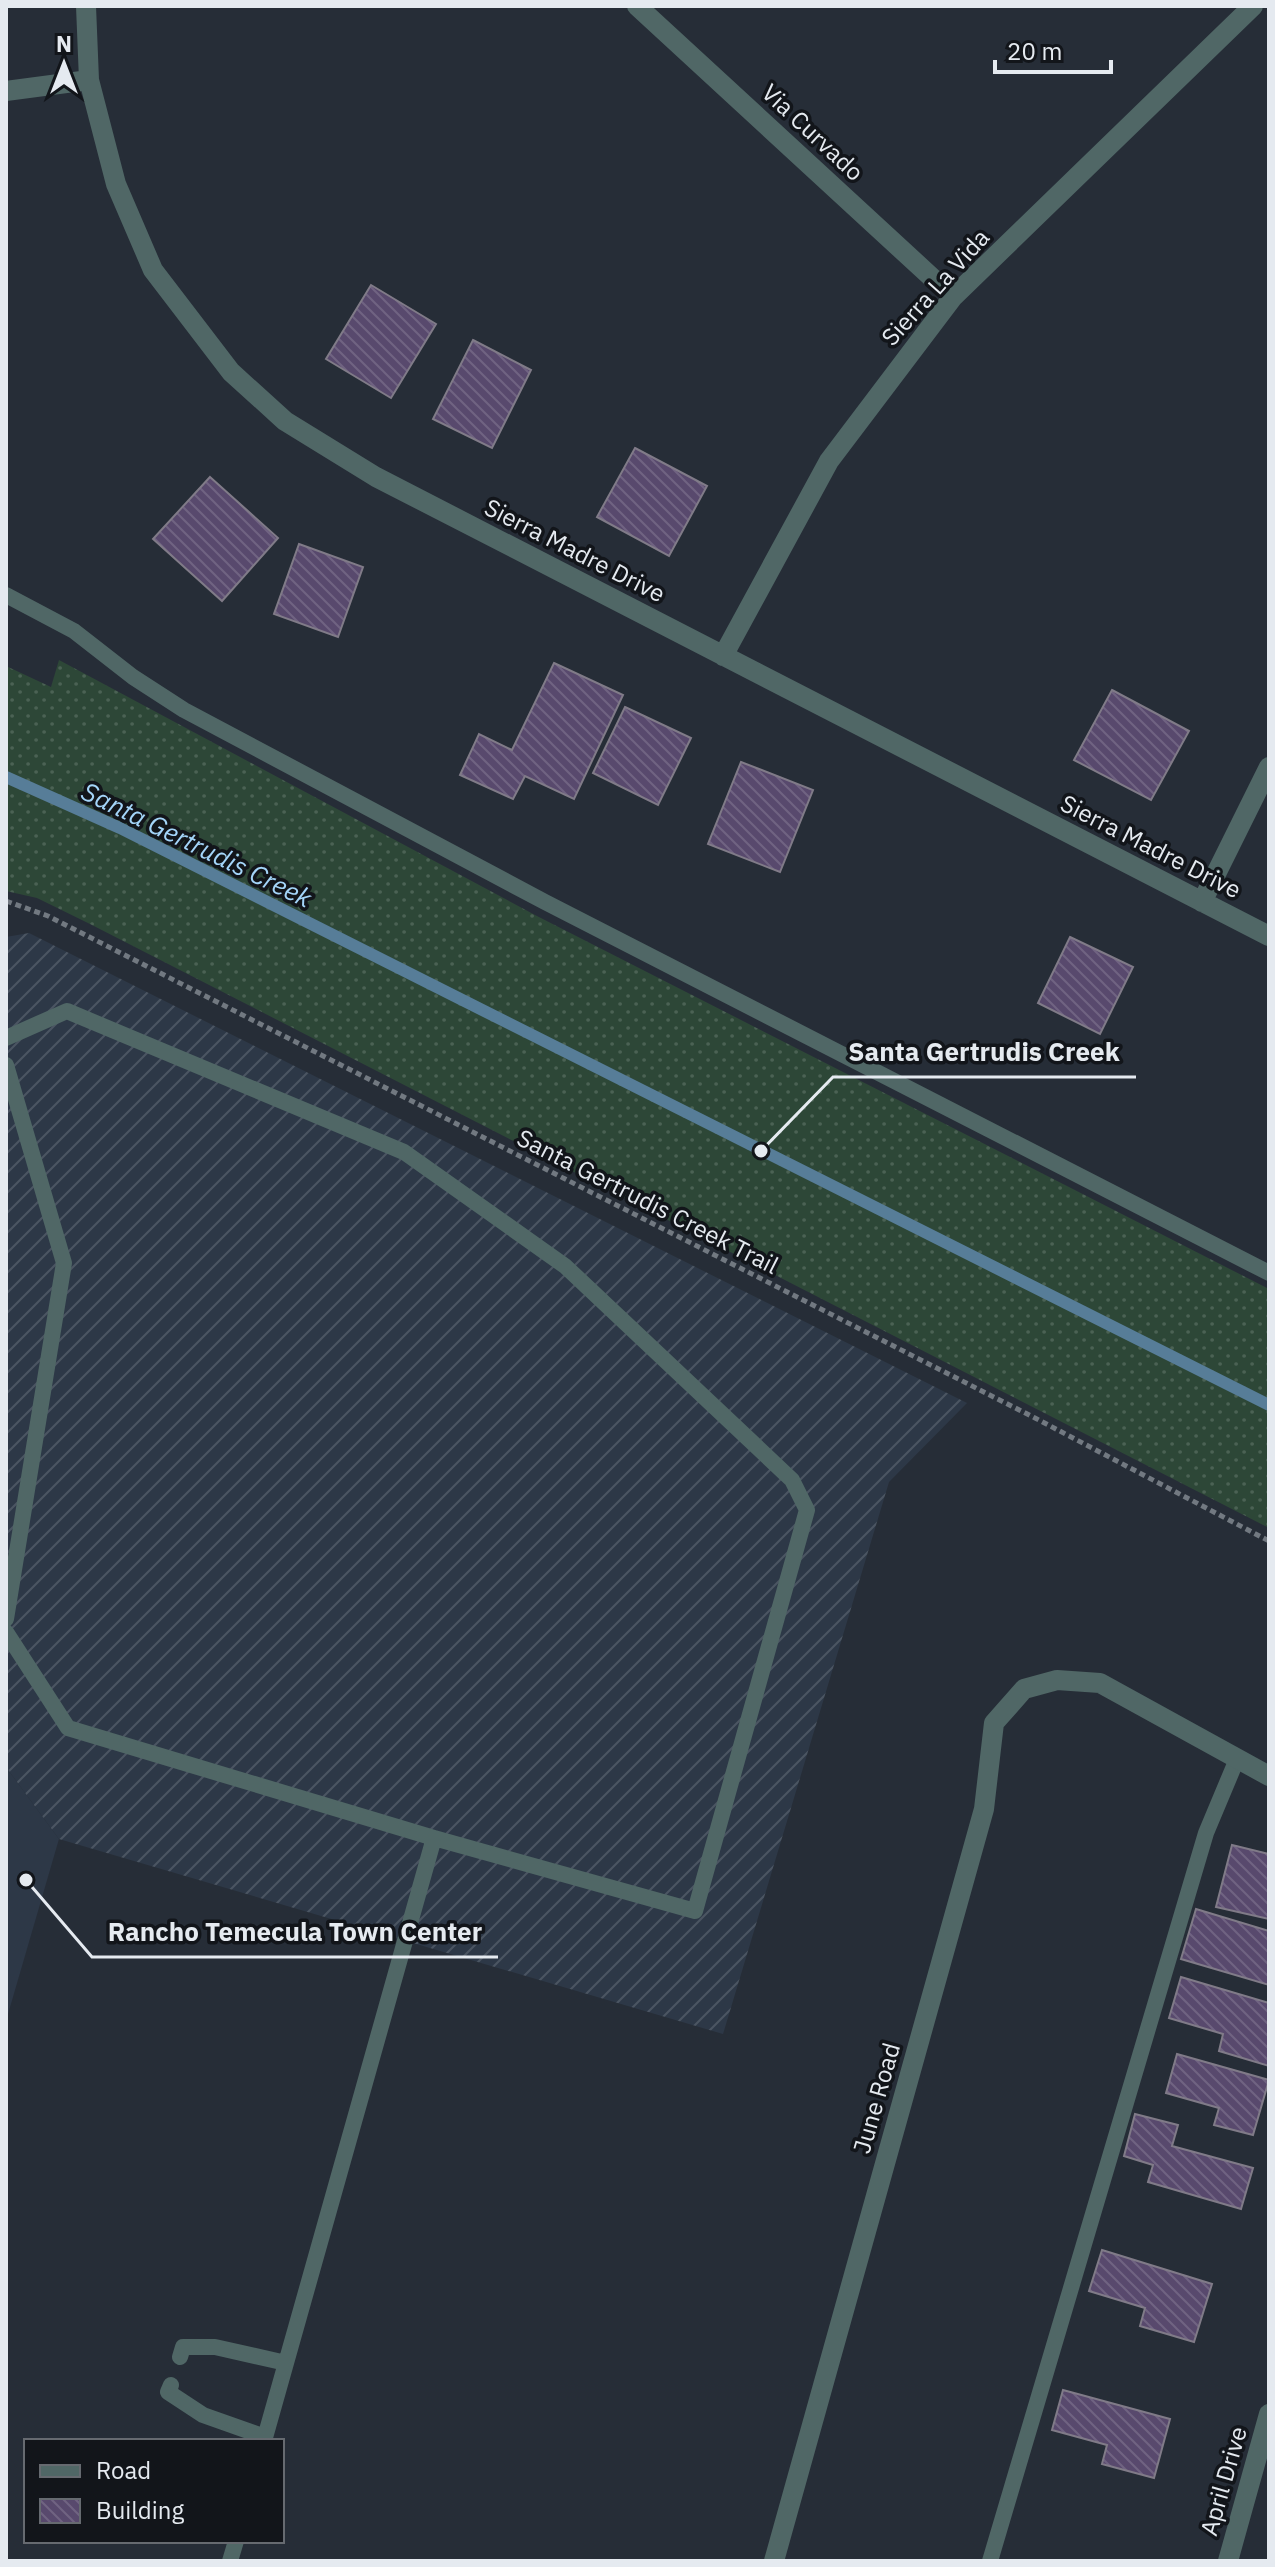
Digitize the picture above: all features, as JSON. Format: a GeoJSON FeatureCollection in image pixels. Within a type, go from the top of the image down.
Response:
{"type":"FeatureCollection","features":[{"type":"Feature","properties":{"kind":"street","name":"Sierra Madre Drive"},"geometry":{"type":"LineString","coordinates":[[86,6],[89,80],[116,184],[153,270],[231,372],[285,421],[376,477],[1269,936]]}},
{"type":"Feature","properties":{"kind":"street","name":"Via Curvado"},"geometry":{"type":"LineString","coordinates":[[637,6],[953,297]]}},
{"type":"Feature","properties":{"kind":"street","name":"Sierra La Vida"},"geometry":{"type":"LineString","coordinates":[[723,656],[829,461],[953,297],[1253,6]]}},
{"type":"Feature","properties":{"kind":"street"},"geometry":{"type":"LineString","coordinates":[[6,91],[89,80]]}},
{"type":"Feature","properties":{"kind":"street"},"geometry":{"type":"LineString","coordinates":[[1202,902],[1269,767]]}},
{"type":"Feature","properties":{"kind":"street","name":"June Road"},"geometry":{"type":"LineString","coordinates":[[774,2561],[984,1809],[994,1723],[1024,1689],[1057,1680],[1100,1683],[1237,1759]]}},
{"type":"Feature","properties":{"kind":"street"},"geometry":{"type":"LineString","coordinates":[[1237,1759],[1269,1776]]}},
{"type":"Feature","properties":{"kind":"street","name":"April Drive"},"geometry":{"type":"LineString","coordinates":[[1228,2561],[1269,2414]]}},
{"type":"Feature","properties":{"kind":"lane"},"geometry":{"type":"LineString","coordinates":[[6,595],[74,631],[133,677],[184,710],[545,902],[1269,1273]]}},
{"type":"Feature","properties":{"kind":"lane"},"geometry":{"type":"LineString","coordinates":[[6,1038],[67,1011],[404,1152],[565,1266],[792,1480],[807,1510],[695,1911],[434,1838],[68,1728],[6,1632]]}},
{"type":"Feature","properties":{"kind":"lane"},"geometry":{"type":"LineString","coordinates":[[6,1065],[64,1263],[6,1619]]}},
{"type":"Feature","properties":{"kind":"lane"},"geometry":{"type":"LineString","coordinates":[[990,2561],[1206,1833],[1237,1759]]}},
{"type":"Feature","properties":{"kind":"lane"},"geometry":{"type":"LineString","coordinates":[[171,2385],[168,2392],[203,2415],[265,2439],[434,1838]]}},
{"type":"Feature","properties":{"kind":"lane"},"geometry":{"type":"LineString","coordinates":[[180,2357],[183,2347],[215,2347],[286,2363]]}},
{"type":"Feature","properties":{"kind":"path","name":"Santa Gertrudis Creek Trail"},"geometry":{"type":"LineString","coordinates":[[6,901],[48,916],[1007,1404],[1269,1541]]}},
{"type":"Feature","properties":{"kind":"shaded area"},"geometry":{"type":"Polygon","coordinates":[[[29,933],[967,1403],[889,1482],[723,2034],[59,1839],[6,1767],[6,937],[29,933]]]}},
{"type":"Feature","properties":{"kind":"shaded area"},"geometry":{"type":"Polygon","coordinates":[[[6,1767],[59,1839],[6,2021],[6,1767]]]}},
{"type":"Feature","properties":{"kind":"green space"},"geometry":{"type":"Polygon","coordinates":[[[59,660],[535,915],[1269,1289],[1269,1528],[90,924],[37,898],[6,891],[6,666],[51,687],[59,660]]]}},
{"type":"Feature","properties":{"kind":"building"},"geometry":{"type":"Polygon","coordinates":[[[371,285],[436,324],[391,398],[326,359],[371,285]]]}},
{"type":"Feature","properties":{"kind":"building"},"geometry":{"type":"Polygon","coordinates":[[[473,340],[531,370],[492,448],[433,419],[473,340]]]}},
{"type":"Feature","properties":{"kind":"building"},"geometry":{"type":"Polygon","coordinates":[[[635,448],[707,486],[669,556],[597,517],[635,448]]]}},
{"type":"Feature","properties":{"kind":"building"},"geometry":{"type":"Polygon","coordinates":[[[210,477],[278,538],[222,601],[153,539],[210,477]]]}},
{"type":"Feature","properties":{"kind":"building"},"geometry":{"type":"Polygon","coordinates":[[[299,544],[363,567],[338,637],[274,614],[299,544]]]}},
{"type":"Feature","properties":{"kind":"building"},"geometry":{"type":"Polygon","coordinates":[[[554,663],[623,695],[574,799],[525,776],[513,799],[460,775],[479,734],[512,750],[554,663]]]}},
{"type":"Feature","properties":{"kind":"building"},"geometry":{"type":"Polygon","coordinates":[[[1112,690],[1189,731],[1151,800],[1074,760],[1112,690]]]}},
{"type":"Feature","properties":{"kind":"building"},"geometry":{"type":"Polygon","coordinates":[[[625,707],[691,738],[658,805],[593,773],[625,707]]]}},
{"type":"Feature","properties":{"kind":"building"},"geometry":{"type":"Polygon","coordinates":[[[741,762],[813,790],[780,872],[708,844],[741,762]]]}},
{"type":"Feature","properties":{"kind":"building"},"geometry":{"type":"Polygon","coordinates":[[[1070,937],[1133,967],[1100,1034],[1038,1003],[1070,937]]]}},
{"type":"Feature","properties":{"kind":"building"},"geometry":{"type":"Polygon","coordinates":[[[1232,1845],[1269,1854],[1269,1919],[1216,1907],[1232,1845]]]}},
{"type":"Feature","properties":{"kind":"building"},"geometry":{"type":"Polygon","coordinates":[[[1196,1909],[1269,1931],[1269,1985],[1181,1959],[1196,1909]]]}},
{"type":"Feature","properties":{"kind":"building"},"geometry":{"type":"Polygon","coordinates":[[[1181,1977],[1269,2003],[1269,2066],[1219,2051],[1223,2034],[1169,2018],[1181,1977]]]}},
{"type":"Feature","properties":{"kind":"building"},"geometry":{"type":"Polygon","coordinates":[[[1177,2054],[1269,2080],[1253,2135],[1214,2125],[1219,2108],[1166,2093],[1177,2054]]]}},
{"type":"Feature","properties":{"kind":"building"},"geometry":{"type":"Polygon","coordinates":[[[1135,2114],[1178,2125],[1172,2146],[1253,2168],[1241,2209],[1148,2182],[1153,2165],[1124,2156],[1135,2114]]]}},
{"type":"Feature","properties":{"kind":"building"},"geometry":{"type":"Polygon","coordinates":[[[1102,2250],[1212,2284],[1194,2342],[1140,2326],[1145,2308],[1089,2291],[1102,2250]]]}},
{"type":"Feature","properties":{"kind":"building"},"geometry":{"type":"Polygon","coordinates":[[[1063,2390],[1170,2419],[1154,2478],[1102,2464],[1107,2445],[1052,2430],[1063,2390]]]}},
{"type":"Feature","properties":{"kind":"waterway","name":"Santa Gertrudis Creek"},"geometry":{"type":"LineString","coordinates":[[6,777],[120,828],[1269,1405]]}},
{"type":"Feature","properties":{"kind":"place","name":"Santa Gertrudis Creek"},"geometry":{"type":"Point","coordinates":[761,1151]}},
{"type":"Feature","properties":{"kind":"place","name":"Rancho Temecula Town Center"},"geometry":{"type":"Point","coordinates":[26,1880]}}]}
